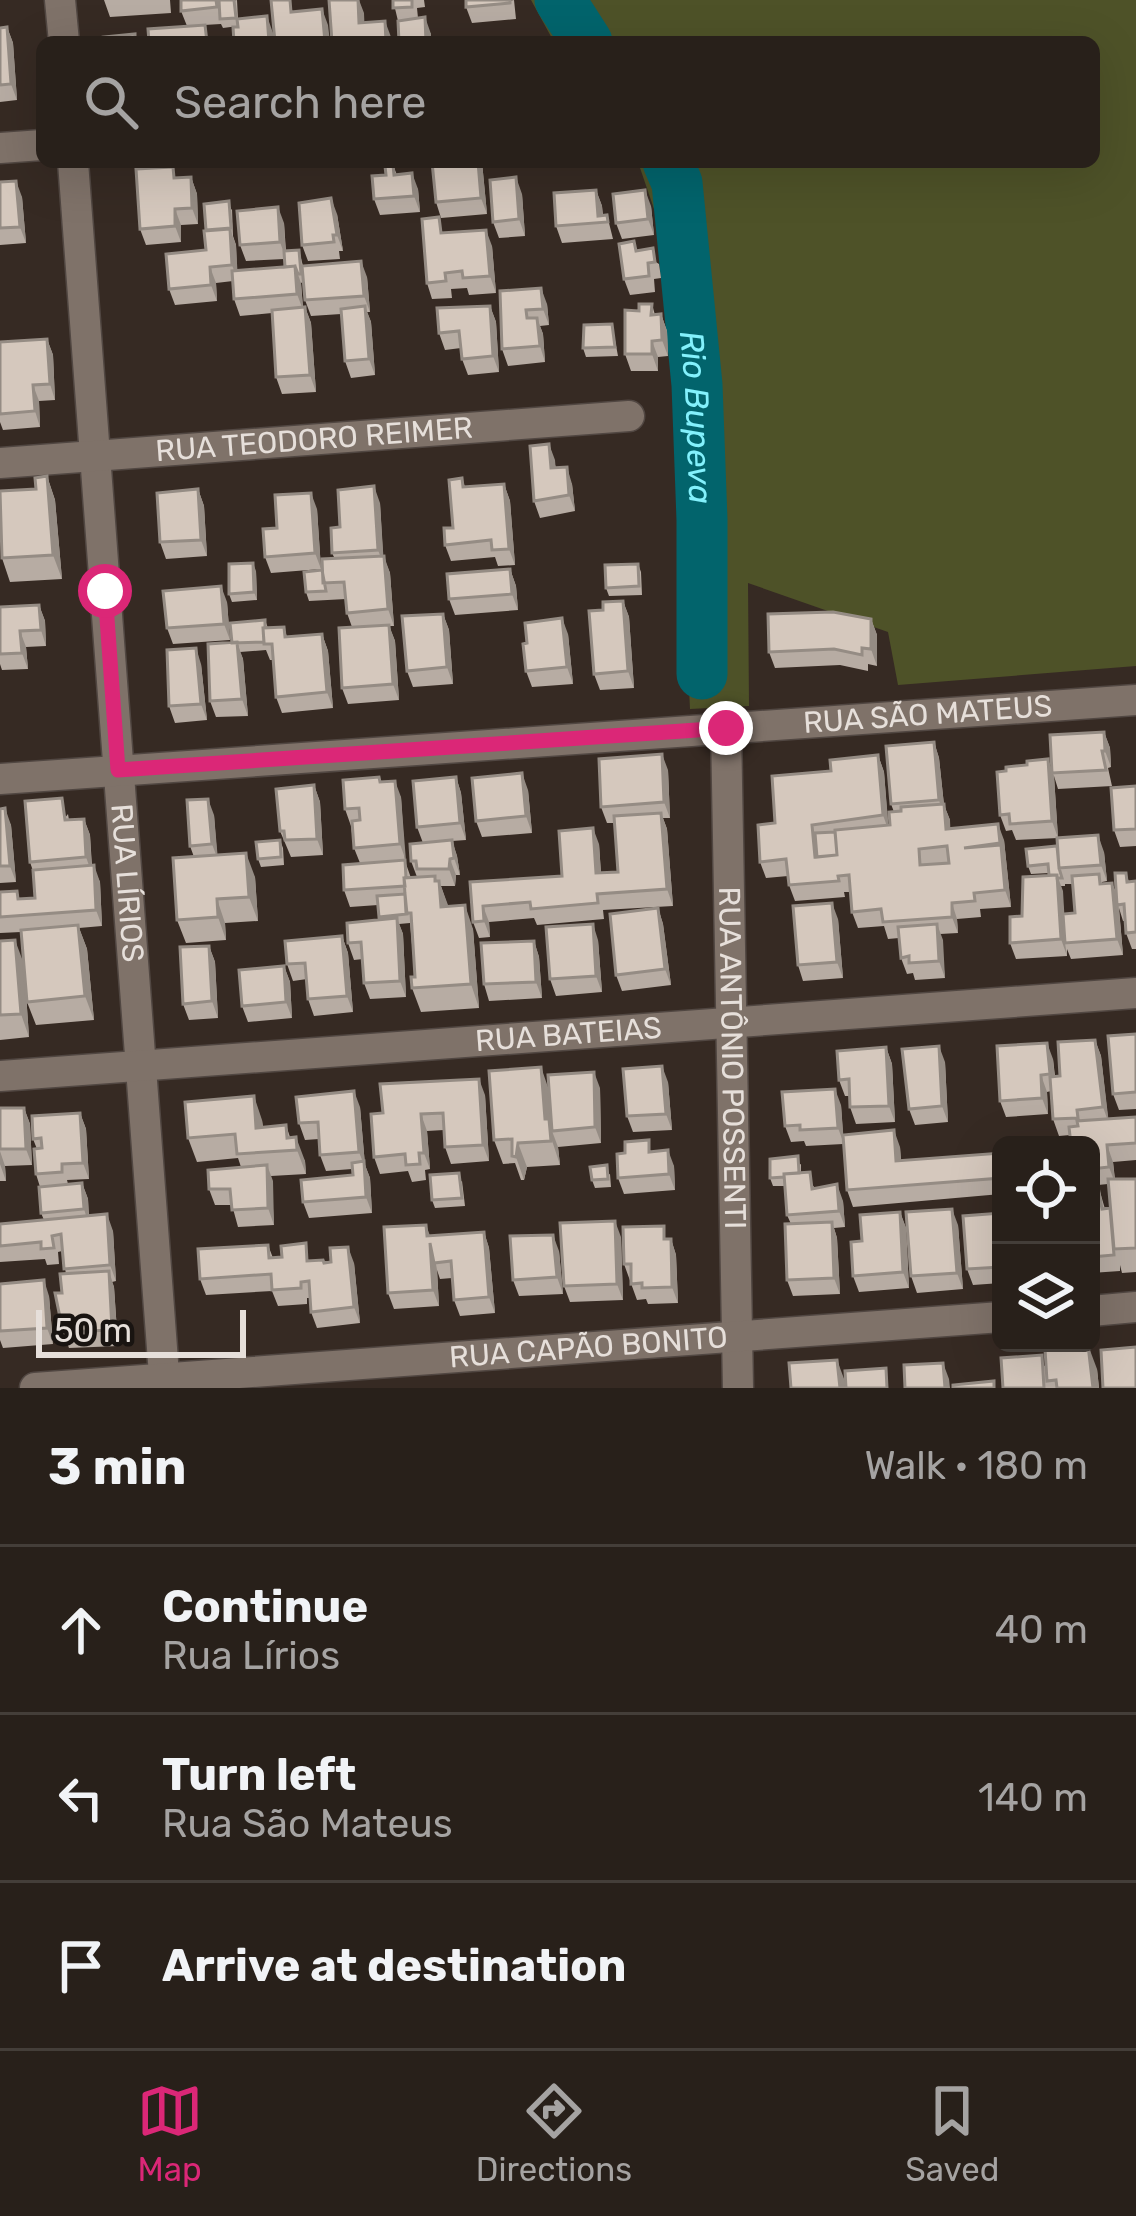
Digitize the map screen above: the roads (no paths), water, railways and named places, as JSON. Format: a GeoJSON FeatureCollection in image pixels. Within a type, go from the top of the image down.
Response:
{"type":"FeatureCollection","features":[{"type":"Feature","properties":{"kind":"street"},"geometry":{"type":"LineString","coordinates":[[60,0],[63,36]]}},
{"type":"Feature","properties":{"kind":"street"},"geometry":{"type":"LineString","coordinates":[[0,148],[36,145]]}},
{"type":"Feature","properties":{"kind":"street","name":"RUA LÍRIOS"},"geometry":{"type":"LineString","coordinates":[[73,168],[165,1383]]}},
{"type":"Feature","properties":{"kind":"street","name":"RUA TEODORO REIMER"},"geometry":{"type":"LineString","coordinates":[[0,464],[629,416]]}},
{"type":"Feature","properties":{"kind":"street","name":"RUA SÃO MATEUS"},"geometry":{"type":"LineString","coordinates":[[0,779],[1136,700]]}},
{"type":"Feature","properties":{"kind":"street","name":"RUA ANTÔNIO POSSENTI"},"geometry":{"type":"LineString","coordinates":[[726,728],[738,1388]]}},
{"type":"Feature","properties":{"kind":"street","name":"RUA BATEIAS"},"geometry":{"type":"LineString","coordinates":[[0,1076],[1136,993]]}},
{"type":"Feature","properties":{"kind":"street"},"geometry":{"type":"LineString","coordinates":[[1100,1310],[1136,1307]]}},
{"type":"Feature","properties":{"kind":"street","name":"RUA CAPÃO BONITO"},"geometry":{"type":"LineString","coordinates":[[35,1388],[165,1383],[992,1318]]}},
{"type":"Feature","properties":{"kind":"waterway","name":"Rio Bupeva"},"geometry":{"type":"LineString","coordinates":[[560,0],[583,36]]}},
{"type":"Feature","properties":{"kind":"waterway","name":"Rio Bupeva"},"geometry":{"type":"LineString","coordinates":[[671,168],[677,183],[697,385],[702,674]]}}]}
